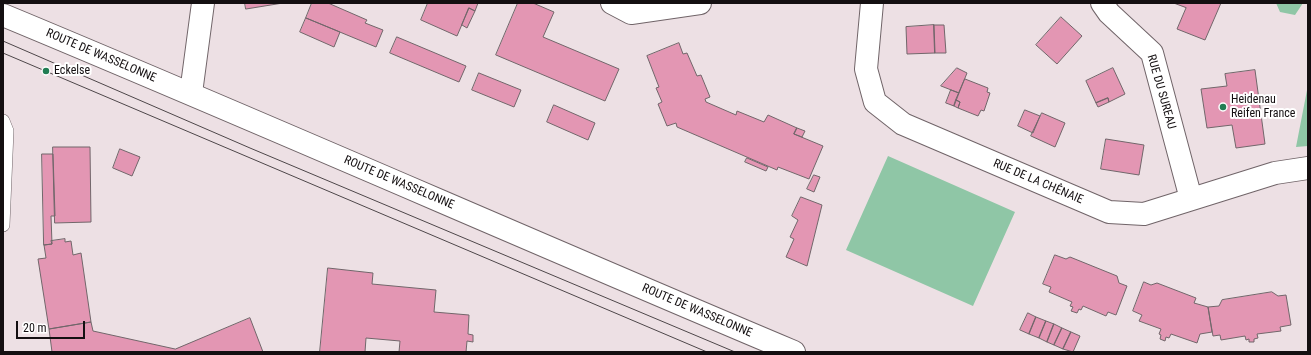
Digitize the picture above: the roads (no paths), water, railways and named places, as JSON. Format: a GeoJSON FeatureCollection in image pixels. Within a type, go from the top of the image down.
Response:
{"type":"FeatureCollection","features":[{"type":"Feature","properties":{"kind":"street"},"geometry":{"type":"LineString","coordinates":[[192,93],[203,3]]}},
{"type":"Feature","properties":{"kind":"street"},"geometry":{"type":"LineString","coordinates":[[612,3],[631,13],[700,3]]}},
{"type":"Feature","properties":{"kind":"street","name":"RUE DE LA CHÊNAIE"},"geometry":{"type":"LineString","coordinates":[[872,3],[866,69],[875,102],[903,124],[1109,212],[1144,214],[1275,173],[1308,168]]}},
{"type":"Feature","properties":{"kind":"street","name":"RUE DU SUREAU"},"geometry":{"type":"LineString","coordinates":[[1102,3],[1109,13],[1152,53],[1191,199]]}},
{"type":"Feature","properties":{"kind":"street","name":"ROUTE DE WASSELONNE"},"geometry":{"type":"LineString","coordinates":[[3,15],[192,93],[613,276],[794,352]]}},
{"type":"Feature","properties":{"kind":"lane"},"geometry":{"type":"LineString","coordinates":[[3,121],[7,131],[3,225]]}},
{"type":"Feature","properties":{"kind":"tram line"},"geometry":{"type":"LineString","coordinates":[[3,41],[250,148],[735,352]]}},
{"type":"Feature","properties":{"kind":"tram line"},"geometry":{"type":"LineString","coordinates":[[3,53],[707,352]]}},
{"type":"Feature","properties":{"kind":"place","name":"Eckelse"},"geometry":{"type":"Point","coordinates":[46,71]}},
{"type":"Feature","properties":{"kind":"place","name":"Heidenau Reifen France"},"geometry":{"type":"Point","coordinates":[1223,107]}}]}
